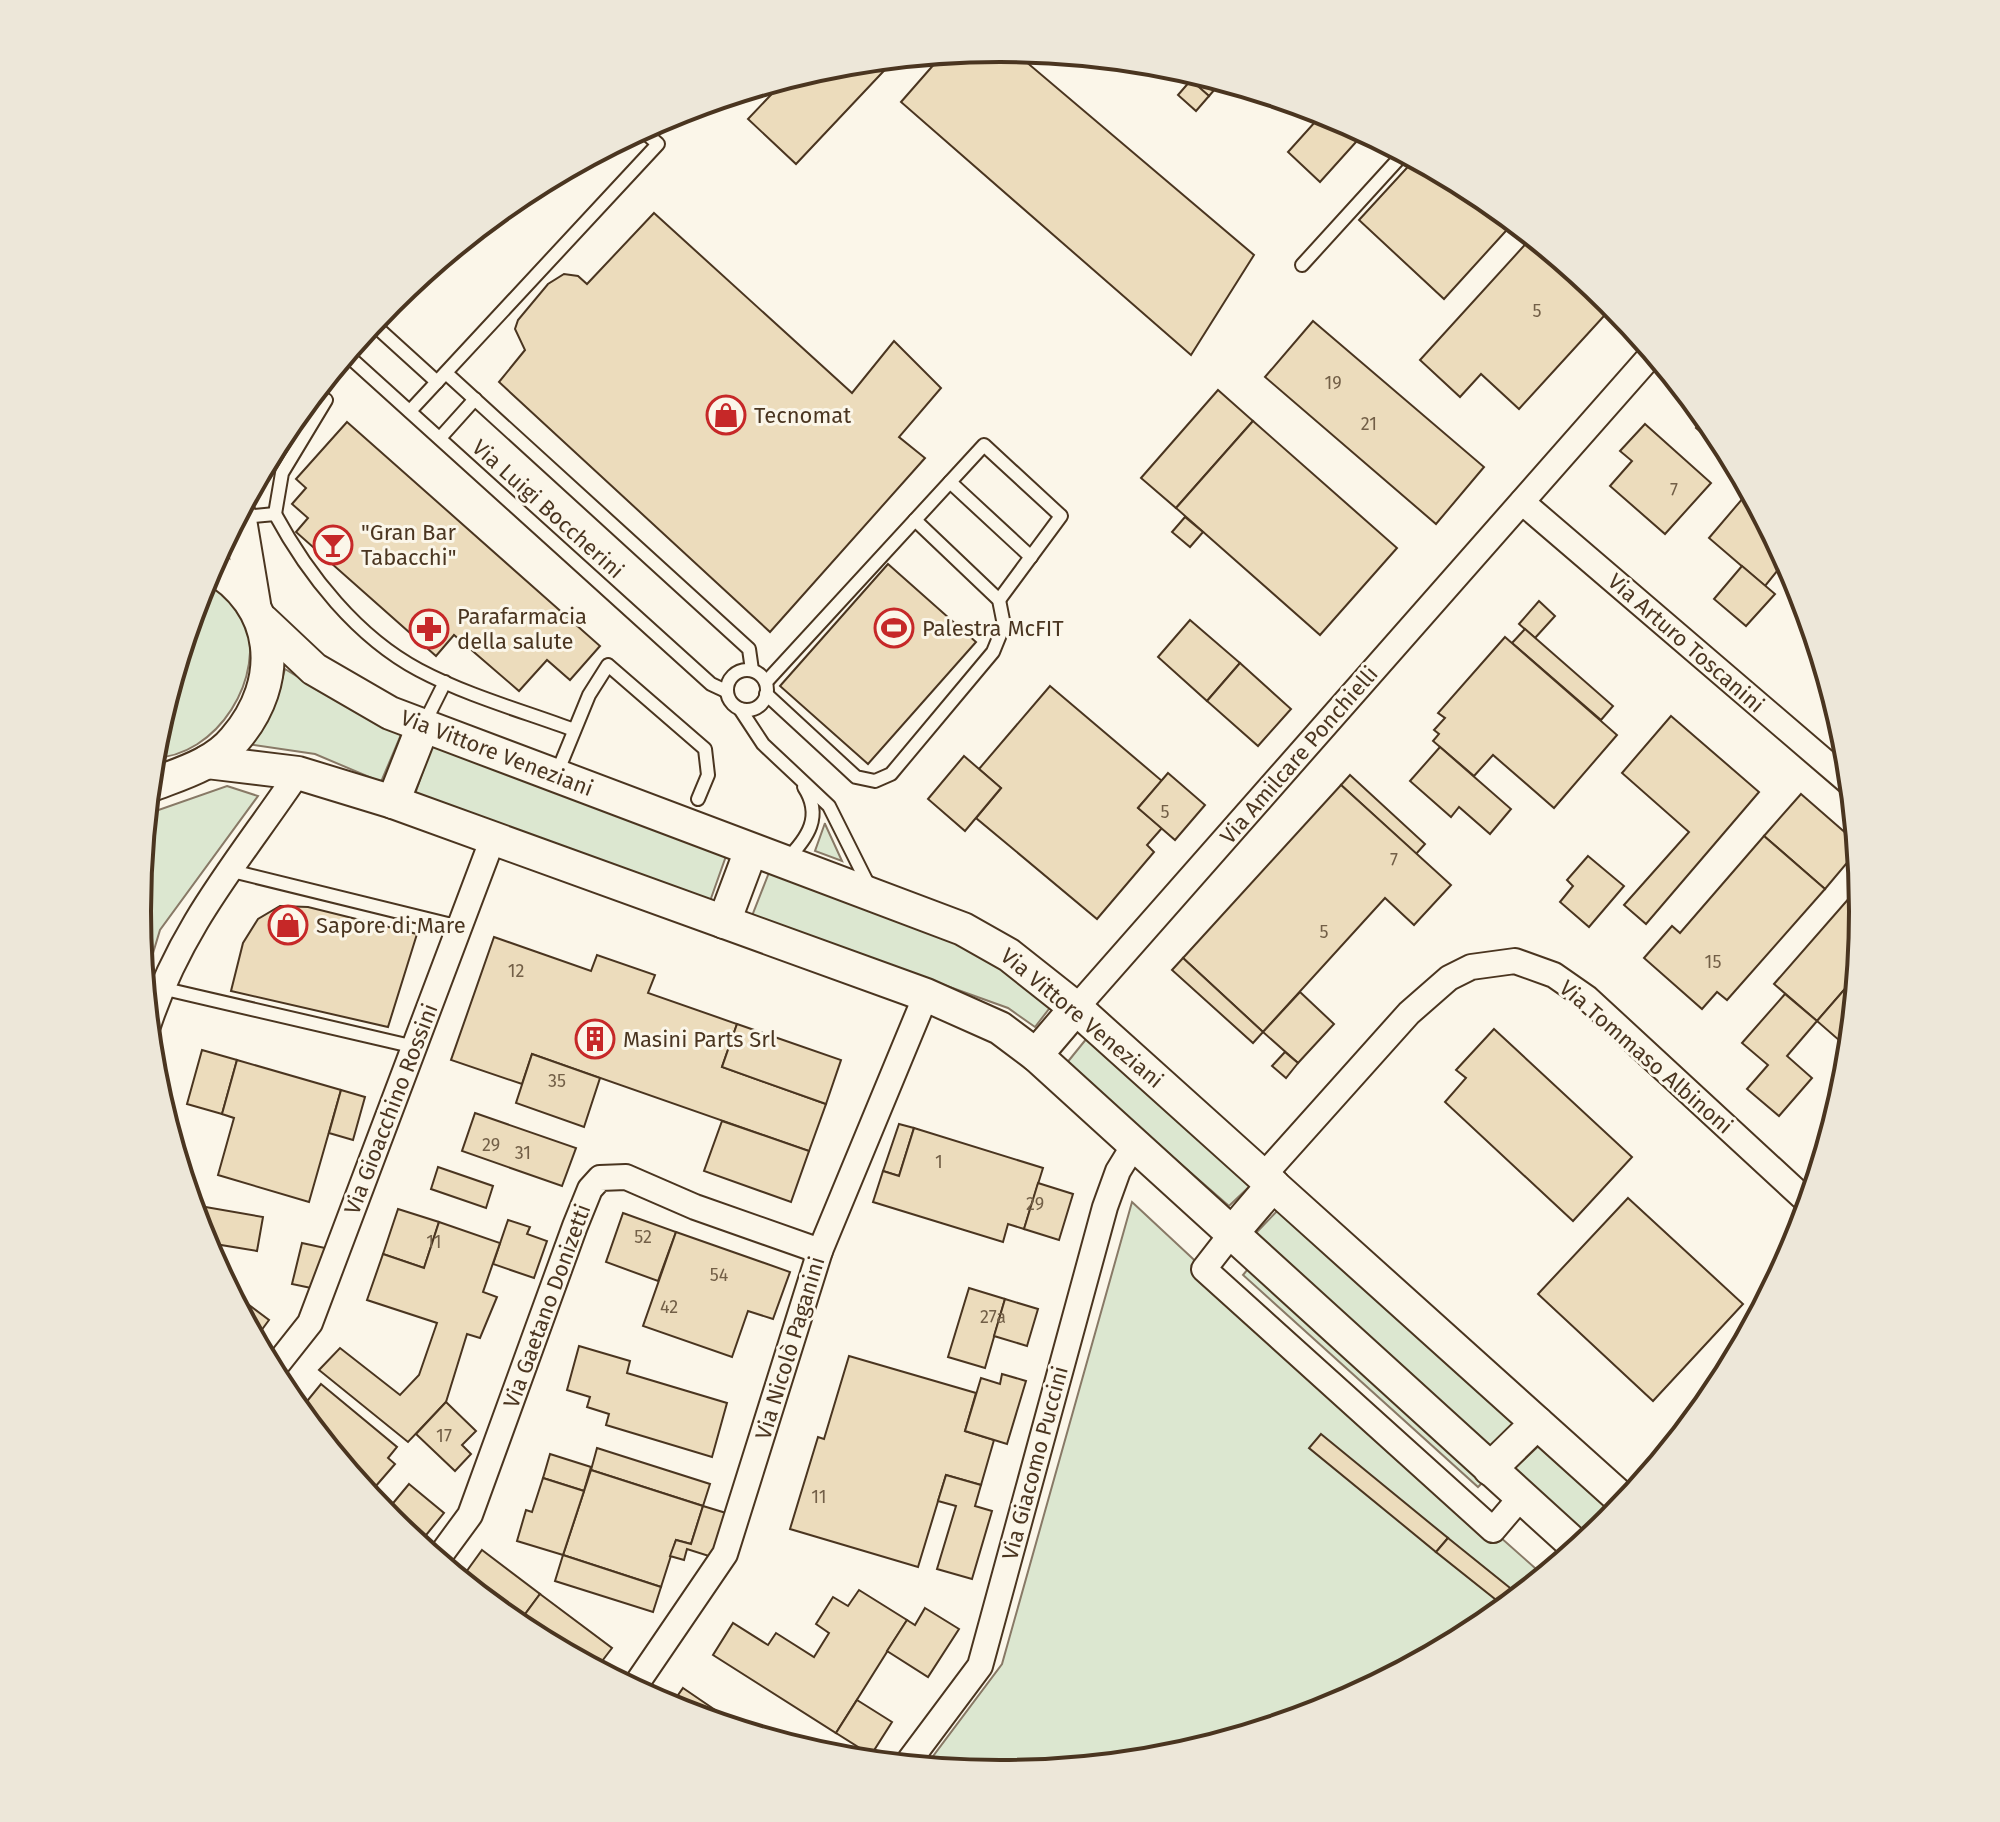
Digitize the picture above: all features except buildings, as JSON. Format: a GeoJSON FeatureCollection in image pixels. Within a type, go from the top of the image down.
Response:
{"type":"FeatureCollection","features":[{"type":"Feature","properties":{"kind":"main road"},"geometry":{"type":"LineString","coordinates":[[161,781],[196,767],[235,740],[253,713],[264,686],[267,656],[242,530]]}},
{"type":"Feature","properties":{"kind":"main road","name":"Via Vittore Veneziani"},"geometry":{"type":"LineString","coordinates":[[222,573],[232,579],[258,612],[314,669],[370,702],[423,726],[979,936],[1028,968],[1616,1494]]}},
{"type":"Feature","properties":{"kind":"main road"},"geometry":{"type":"LineString","coordinates":[[393,802],[423,726]]}},
{"type":"Feature","properties":{"kind":"main road"},"geometry":{"type":"LineString","coordinates":[[163,772],[196,767],[298,773],[393,802],[926,995],[1000,1028],[1036,1055],[1569,1540]]}},
{"type":"Feature","properties":{"kind":"main road"},"geometry":{"type":"LineString","coordinates":[[724,922],[751,850]]}},
{"type":"Feature","properties":{"kind":"main road"},"geometry":{"type":"LineString","coordinates":[[1036,1055],[1076,1008]]}},
{"type":"Feature","properties":{"kind":"main road"},"geometry":{"type":"LineString","coordinates":[[1232,1233],[1268,1181]]}},
{"type":"Feature","properties":{"kind":"main road"},"geometry":{"type":"LineString","coordinates":[[1490,1469],[1537,1423]]}},
{"type":"Feature","properties":{"kind":"street","name":"Via Amilcare Ponchielli"},"geometry":{"type":"LineString","coordinates":[[1076,1008],[1646,361]]}},
{"type":"Feature","properties":{"kind":"street","name":"Via Arturo Toscanini"},"geometry":{"type":"LineString","coordinates":[[1522,502],[1837,772]]}},
{"type":"Feature","properties":{"kind":"street"},"geometry":{"type":"LineString","coordinates":[[156,1002],[186,934],[298,773]]}},
{"type":"Feature","properties":{"kind":"street","name":"Via Gioacchino Rossini"},"geometry":{"type":"LineString","coordinates":[[280,1360],[310,1323],[493,838]]}},
{"type":"Feature","properties":{"kind":"street","name":"Via Tommaso Albinoni"},"geometry":{"type":"LineString","coordinates":[[1268,1181],[1431,991],[1471,967],[1515,961],[1554,975],[1587,998],[1800,1195]]}},
{"type":"Feature","properties":{"kind":"street","name":"Via Nicolò Paganini"},"geometry":{"type":"LineString","coordinates":[[640,1679],[725,1554],[820,1251],[926,995]]}},
{"type":"Feature","properties":{"kind":"street","name":"Via Giacomo Puccini"},"geometry":{"type":"LineString","coordinates":[[913,1755],[980,1666],[1105,1207],[1118,1171],[1134,1145]]}},
{"type":"Feature","properties":{"kind":"street","name":"Via Gaetano Donizetti"},"geometry":{"type":"LineString","coordinates":[[443,1552],[470,1515],[575,1226],[590,1189],[600,1178],[626,1177],[820,1251]]}},
{"type":"Feature","properties":{"kind":"street"},"geometry":{"type":"LineString","coordinates":[[1232,1233],[1204,1269],[1216,1280],[1493,1530],[1521,1497]]}},
{"type":"Feature","properties":{"kind":"lane"},"geometry":{"type":"LineString","coordinates":[[410,411],[658,144],[651,138]]}},
{"type":"Feature","properties":{"kind":"lane"},"geometry":{"type":"LineString","coordinates":[[1302,265],[1397,161]]}},
{"type":"Feature","properties":{"kind":"lane","name":"Via Luigi Boccherini"},"geometry":{"type":"LineString","coordinates":[[381,331],[441,378],[475,399],[749,649],[752,670],[766,688],[856,777],[882,780],[891,774],[999,643],[1005,615],[999,600]]}},
{"type":"Feature","properties":{"kind":"lane","name":"Via Luigi Boccherini"},"geometry":{"type":"LineString","coordinates":[[354,361],[711,684],[726,691],[754,735],[836,817],[874,896]]}},
{"type":"Feature","properties":{"kind":"lane"},"geometry":{"type":"LineString","coordinates":[[440,438],[475,399]]}},
{"type":"Feature","properties":{"kind":"lane"},"geometry":{"type":"LineString","coordinates":[[326,400],[282,473],[275,514],[310,573],[361,626],[418,670],[574,730]]}},
{"type":"Feature","properties":{"kind":"lane"},"geometry":{"type":"LineString","coordinates":[[740,709],[757,707],[766,688],[915,520],[984,445],[1061,516],[999,600],[915,520]]}},
{"type":"Feature","properties":{"kind":"lane"},"geometry":{"type":"LineString","coordinates":[[950,482],[1031,557]]}},
{"type":"Feature","properties":{"kind":"lane"},"geometry":{"type":"LineString","coordinates":[[250,515],[275,514]]}},
{"type":"Feature","properties":{"kind":"lane"},"geometry":{"type":"LineString","coordinates":[[555,776],[589,695],[608,665],[705,749],[708,775],[698,799]]}},
{"type":"Feature","properties":{"kind":"lane"},"geometry":{"type":"LineString","coordinates":[[726,691],[733,674],[752,670]]}},
{"type":"Feature","properties":{"kind":"lane"},"geometry":{"type":"LineString","coordinates":[[423,726],[445,682]]}},
{"type":"Feature","properties":{"kind":"lane","name":"Via Luigi Boccherini"},"geometry":{"type":"LineString","coordinates":[[784,862],[803,843],[814,812],[811,798],[798,777]]}},
{"type":"Feature","properties":{"kind":"lane"},"geometry":{"type":"LineString","coordinates":[[228,870],[460,927]]}},
{"type":"Feature","properties":{"kind":"lane"},"geometry":{"type":"LineString","coordinates":[[161,988],[415,1047]]}},
{"type":"Feature","properties":{"kind":"green space"},"geometry":{"type":"Polygon","coordinates":[[[215,588],[232,600],[244,617],[250,640],[249,664],[243,688],[216,729],[197,744],[165,756],[180,691],[215,588]]]}},
{"type":"Feature","properties":{"kind":"green space"},"geometry":{"type":"Polygon","coordinates":[[[285,669],[334,699],[403,730],[381,782],[315,754],[247,744],[277,697],[285,669]]]}},
{"type":"Feature","properties":{"kind":"green space"},"geometry":{"type":"Polygon","coordinates":[[[432,745],[726,856],[709,904],[414,797],[432,745]]]}},
{"type":"Feature","properties":{"kind":"green space"},"geometry":{"type":"Polygon","coordinates":[[[227,786],[258,796],[160,930],[153,955],[151,911],[157,810],[227,786]]]}},
{"type":"Feature","properties":{"kind":"green space"},"geometry":{"type":"Polygon","coordinates":[[[825,824],[842,861],[815,851],[825,824]]]}},
{"type":"Feature","properties":{"kind":"green space"},"geometry":{"type":"Polygon","coordinates":[[[770,870],[969,945],[1052,1005],[1035,1027],[1008,1008],[752,916],[770,870]]]}},
{"type":"Feature","properties":{"kind":"green space"},"geometry":{"type":"Polygon","coordinates":[[[1087,1038],[1253,1183],[1229,1206],[1066,1064],[1087,1038]]]}},
{"type":"Feature","properties":{"kind":"green space"},"geometry":{"type":"Polygon","coordinates":[[[1132,1202],[1323,1380],[1536,1569],[1472,1617],[1424,1646],[1376,1672],[1273,1715],[1166,1744],[1111,1753],[1000,1760],[933,1757],[1002,1664],[1132,1202]]]}},
{"type":"Feature","properties":{"kind":"green space"},"geometry":{"type":"Polygon","coordinates":[[[1281,1207],[1519,1422],[1493,1451],[1253,1236],[1281,1207]]]}},
{"type":"Feature","properties":{"kind":"green space"},"geometry":{"type":"Polygon","coordinates":[[[1252,1264],[1487,1478],[1478,1487],[1243,1275],[1252,1264]]]}},
{"type":"Feature","properties":{"kind":"green space"},"geometry":{"type":"Polygon","coordinates":[[[1545,1440],[1611,1499],[1580,1530],[1513,1470],[1545,1440]]]}},
{"type":"Feature","properties":{"kind":"place","name":"Tecnomat"},"geometry":{"type":"Point","coordinates":[726,415]}},
{"type":"Feature","properties":{"kind":"place","name":"\"Gran Bar Tabacchi\""},"geometry":{"type":"Point","coordinates":[333,545]}},
{"type":"Feature","properties":{"kind":"place","name":"Palestra McFIT"},"geometry":{"type":"Point","coordinates":[894,628]}},
{"type":"Feature","properties":{"kind":"place","name":"Parafarmacia della salute"},"geometry":{"type":"Point","coordinates":[429,629]}},
{"type":"Feature","properties":{"kind":"place","name":"Sapore di Mare"},"geometry":{"type":"Point","coordinates":[288,925]}},
{"type":"Feature","properties":{"kind":"place","name":"Masini Parts Srl"},"geometry":{"type":"Point","coordinates":[595,1039]}}]}
